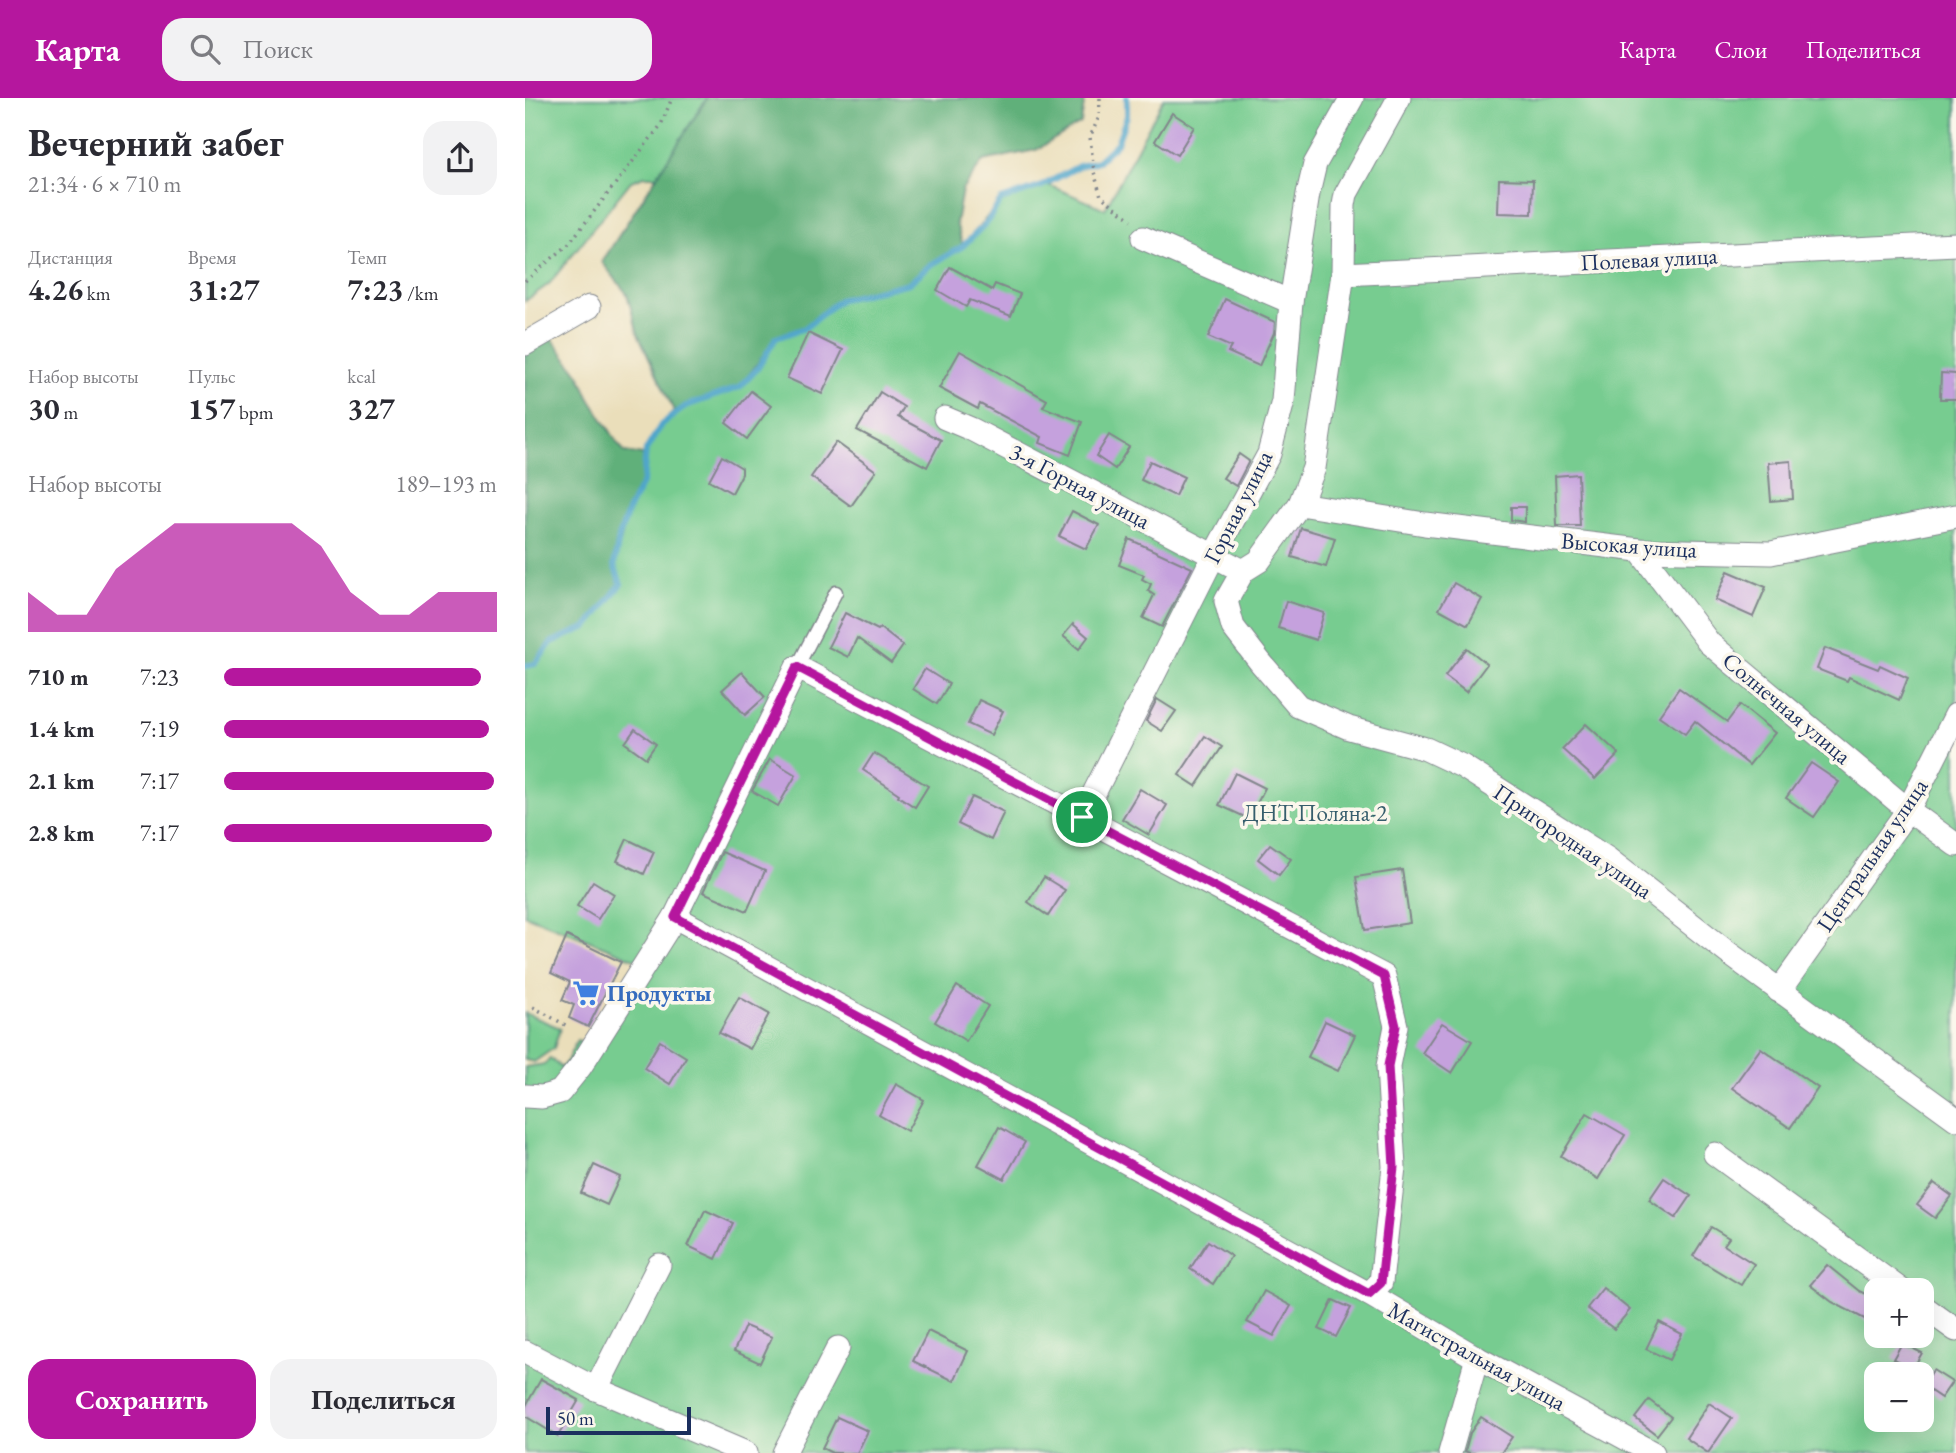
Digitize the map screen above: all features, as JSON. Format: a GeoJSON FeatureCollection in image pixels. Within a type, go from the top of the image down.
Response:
{"type":"FeatureCollection","features":[{"type":"Feature","properties":{"kind":"street","name":"Горная улица"},"geometry":{"type":"LineString","coordinates":[[1082,817],[1213,556],[1269,454],[1283,401],[1291,302],[1308,194],[1315,164],[1352,98]]}},
{"type":"Feature","properties":{"kind":"street","name":"Пригородная улица"},"geometry":{"type":"LineString","coordinates":[[1399,98],[1346,194],[1342,274],[1314,468],[1300,504],[1259,561],[1243,571],[1226,601],[1233,627],[1298,706],[1349,729],[1426,749],[1462,765],[1608,859],[1779,991],[1956,1119]]}},
{"type":"Feature","properties":{"kind":"street"},"geometry":{"type":"LineString","coordinates":[[1143,239],[1291,302]]}},
{"type":"Feature","properties":{"kind":"street","name":"Полевая улица"},"geometry":{"type":"LineString","coordinates":[[1342,274],[1956,244]]}},
{"type":"Feature","properties":{"kind":"street"},"geometry":{"type":"LineString","coordinates":[[525,344],[589,307]]}},
{"type":"Feature","properties":{"kind":"street","name":"3-я Горная улица"},"geometry":{"type":"LineString","coordinates":[[945,418],[1243,571]]}},
{"type":"Feature","properties":{"kind":"street","name":"Высокая улица"},"geometry":{"type":"LineString","coordinates":[[1300,504],[1425,524],[1639,550],[1771,553],[1956,516]]}},
{"type":"Feature","properties":{"kind":"street","name":"Солнечная улица"},"geometry":{"type":"LineString","coordinates":[[1639,550],[1709,643],[1907,810],[1956,845]]}},
{"type":"Feature","properties":{"kind":"street"},"geometry":{"type":"LineString","coordinates":[[525,1096],[542,1097],[560,1092],[580,1067],[675,917],[797,667],[1384,976],[1396,1026],[1388,1066],[1394,1167],[1381,1283],[1369,1294]]}},
{"type":"Feature","properties":{"kind":"street","name":"Центральная улица"},"geometry":{"type":"LineString","coordinates":[[1779,991],[1907,810],[1956,715]]}},
{"type":"Feature","properties":{"kind":"street","name":"Магистральная улица"},"geometry":{"type":"LineString","coordinates":[[675,917],[1369,1294],[1477,1357],[1653,1453]]}},
{"type":"Feature","properties":{"kind":"street"},"geometry":{"type":"LineString","coordinates":[[1715,1154],[1885,1278]]}},
{"type":"Feature","properties":{"kind":"street"},"geometry":{"type":"LineString","coordinates":[[596,1389],[659,1265]]}},
{"type":"Feature","properties":{"kind":"street"},"geometry":{"type":"LineString","coordinates":[[1934,1314],[1956,1330]]}},
{"type":"Feature","properties":{"kind":"street"},"geometry":{"type":"LineString","coordinates":[[784,1453],[838,1348]]}},
{"type":"Feature","properties":{"kind":"street"},"geometry":{"type":"LineString","coordinates":[[525,1352],[596,1389],[746,1453]]}},
{"type":"Feature","properties":{"kind":"street"},"geometry":{"type":"LineString","coordinates":[[1450,1453],[1477,1357]]}},
{"type":"Feature","properties":{"kind":"lane"},"geometry":{"type":"LineString","coordinates":[[797,667],[836,592]]}},
{"type":"Feature","properties":{"kind":"path"},"geometry":{"type":"LineString","coordinates":[[525,281],[568,245],[661,125],[672,98]]}},
{"type":"Feature","properties":{"kind":"path"},"geometry":{"type":"LineString","coordinates":[[1100,98],[1098,117],[1090,137],[1094,172],[1101,196],[1141,227],[1143,239]]}},
{"type":"Feature","properties":{"kind":"path"},"geometry":{"type":"LineString","coordinates":[[533,1007],[569,1027]]}},
{"type":"Feature","properties":{"kind":"green space"},"geometry":{"type":"Polygon","coordinates":[[[525,98],[707,98],[657,176],[644,176],[631,181],[549,284],[525,301],[525,98]]]}},
{"type":"Feature","properties":{"kind":"green space"},"geometry":{"type":"Polygon","coordinates":[[[707,98],[1085,98],[1081,123],[1036,150],[983,161],[962,190],[956,223],[963,246],[931,264],[909,283],[839,300],[805,328],[776,338],[740,387],[674,411],[638,334],[627,294],[602,262],[707,98]]]}},
{"type":"Feature","properties":{"kind":"green space","name":"ДНТ Поляна-2"},"geometry":{"type":"Polygon","coordinates":[[[1164,98],[1956,98],[1956,1453],[525,1453],[525,1067],[545,1064],[550,1058],[561,1068],[577,1040],[596,1047],[645,963],[525,915],[525,666],[535,664],[550,645],[587,627],[614,565],[629,508],[643,481],[643,455],[661,425],[674,411],[740,387],[776,338],[805,328],[839,300],[909,283],[931,264],[963,246],[1001,200],[1046,184],[1105,209],[1164,98]]]}},
{"type":"Feature","properties":{"kind":"green space"},"geometry":{"type":"Polygon","coordinates":[[[550,336],[580,376],[589,397],[617,442],[625,452],[643,455],[643,481],[629,508],[614,565],[621,584],[587,627],[550,645],[535,664],[525,666],[525,354],[550,336]]]}},
{"type":"Feature","properties":{"kind":"green space"},"geometry":{"type":"Polygon","coordinates":[[[525,1013],[560,1028],[554,1048],[534,1062],[525,1060],[525,1013]]]}},
{"type":"Feature","properties":{"kind":"building"},"geometry":{"type":"Polygon","coordinates":[[[1172,113],[1194,127],[1177,155],[1155,141],[1172,113]]]}},
{"type":"Feature","properties":{"kind":"building"},"geometry":{"type":"Polygon","coordinates":[[[1499,179],[1533,180],[1532,214],[1498,213],[1499,179]]]}},
{"type":"Feature","properties":{"kind":"building"},"geometry":{"type":"Polygon","coordinates":[[[950,267],[992,290],[995,284],[1020,294],[1011,316],[970,300],[966,307],[937,290],[950,267]]]}},
{"type":"Feature","properties":{"kind":"building"},"geometry":{"type":"Polygon","coordinates":[[[1225,299],[1275,322],[1274,333],[1259,366],[1228,352],[1231,347],[1208,337],[1225,299]]]}},
{"type":"Feature","properties":{"kind":"building"},"geometry":{"type":"Polygon","coordinates":[[[808,333],[843,350],[822,394],[787,378],[808,333]]]}},
{"type":"Feature","properties":{"kind":"building"},"geometry":{"type":"Polygon","coordinates":[[[960,351],[1047,400],[1043,407],[1082,422],[1070,455],[1040,443],[1042,437],[980,404],[978,409],[939,388],[960,351]]]}},
{"type":"Feature","properties":{"kind":"building"},"geometry":{"type":"Polygon","coordinates":[[[1941,373],[1956,374],[1956,399],[1940,399],[1941,373]]]}},
{"type":"Feature","properties":{"kind":"building"},"geometry":{"type":"Polygon","coordinates":[[[751,391],[771,406],[747,439],[726,423],[751,391]]]}},
{"type":"Feature","properties":{"kind":"building"},"geometry":{"type":"Polygon","coordinates":[[[880,392],[904,407],[898,417],[941,440],[927,467],[857,430],[880,392]]]}},
{"type":"Feature","properties":{"kind":"building"},"geometry":{"type":"Polygon","coordinates":[[[1109,435],[1129,447],[1115,469],[1096,456],[1109,435]]]}},
{"type":"Feature","properties":{"kind":"building"},"geometry":{"type":"Polygon","coordinates":[[[836,442],[876,471],[851,506],[811,477],[836,442]]]}},
{"type":"Feature","properties":{"kind":"building"},"geometry":{"type":"Polygon","coordinates":[[[1239,454],[1249,461],[1236,486],[1223,478],[1239,454]]]}},
{"type":"Feature","properties":{"kind":"building"},"geometry":{"type":"Polygon","coordinates":[[[722,456],[742,468],[742,474],[732,493],[709,480],[722,456]]]}},
{"type":"Feature","properties":{"kind":"building"},"geometry":{"type":"Polygon","coordinates":[[[1150,461],[1184,477],[1175,496],[1141,480],[1150,461]]]}},
{"type":"Feature","properties":{"kind":"building"},"geometry":{"type":"Polygon","coordinates":[[[1791,461],[1793,499],[1771,501],[1768,463],[1791,461]]]}},
{"type":"Feature","properties":{"kind":"building"},"geometry":{"type":"Polygon","coordinates":[[[1578,474],[1580,526],[1557,526],[1555,476],[1578,474]]]}},
{"type":"Feature","properties":{"kind":"building"},"geometry":{"type":"Polygon","coordinates":[[[1511,507],[1525,507],[1525,522],[1511,520],[1511,507]]]}},
{"type":"Feature","properties":{"kind":"building"},"geometry":{"type":"Polygon","coordinates":[[[1072,511],[1099,525],[1086,549],[1059,536],[1072,511]]]}},
{"type":"Feature","properties":{"kind":"building"},"geometry":{"type":"Polygon","coordinates":[[[1301,528],[1335,538],[1326,567],[1292,557],[1301,528]]]}},
{"type":"Feature","properties":{"kind":"building"},"geometry":{"type":"Polygon","coordinates":[[[1129,539],[1192,568],[1162,627],[1143,618],[1154,595],[1148,591],[1151,584],[1142,579],[1144,575],[1119,565],[1129,539]]]}},
{"type":"Feature","properties":{"kind":"building"},"geometry":{"type":"Polygon","coordinates":[[[1728,571],[1766,587],[1753,617],[1715,600],[1728,571]]]}},
{"type":"Feature","properties":{"kind":"building"},"geometry":{"type":"Polygon","coordinates":[[[1454,583],[1482,599],[1468,625],[1439,609],[1454,583]]]}},
{"type":"Feature","properties":{"kind":"building"},"geometry":{"type":"Polygon","coordinates":[[[1286,601],[1324,613],[1316,640],[1278,628],[1286,601]]]}},
{"type":"Feature","properties":{"kind":"building"},"geometry":{"type":"Polygon","coordinates":[[[845,613],[878,630],[880,628],[903,646],[891,663],[857,638],[848,657],[828,647],[845,613]]]}},
{"type":"Feature","properties":{"kind":"building"},"geometry":{"type":"Polygon","coordinates":[[[1073,624],[1088,637],[1079,649],[1063,636],[1073,624]]]}},
{"type":"Feature","properties":{"kind":"building"},"geometry":{"type":"Polygon","coordinates":[[[1467,648],[1487,664],[1466,692],[1445,676],[1467,648]]]}},
{"type":"Feature","properties":{"kind":"building"},"geometry":{"type":"Polygon","coordinates":[[[1825,648],[1878,669],[1880,665],[1908,678],[1899,700],[1849,677],[1847,681],[1817,669],[1825,648]]]}},
{"type":"Feature","properties":{"kind":"building"},"geometry":{"type":"Polygon","coordinates":[[[925,669],[949,684],[937,704],[913,689],[925,669]]]}},
{"type":"Feature","properties":{"kind":"building"},"geometry":{"type":"Polygon","coordinates":[[[742,672],[765,697],[745,715],[722,690],[742,672]]]}},
{"type":"Feature","properties":{"kind":"building"},"geometry":{"type":"Polygon","coordinates":[[[1679,688],[1727,722],[1740,705],[1775,733],[1749,765],[1695,721],[1685,734],[1659,716],[1679,688]]]}},
{"type":"Feature","properties":{"kind":"building"},"geometry":{"type":"Polygon","coordinates":[[[1157,699],[1176,711],[1162,731],[1146,721],[1157,699]]]}},
{"type":"Feature","properties":{"kind":"building"},"geometry":{"type":"Polygon","coordinates":[[[979,700],[1003,711],[991,735],[968,724],[979,700]]]}},
{"type":"Feature","properties":{"kind":"building"},"geometry":{"type":"Polygon","coordinates":[[[1586,724],[1619,754],[1595,779],[1562,749],[1586,724]]]}},
{"type":"Feature","properties":{"kind":"building"},"geometry":{"type":"Polygon","coordinates":[[[635,729],[656,744],[646,758],[625,743],[635,729]]]}},
{"type":"Feature","properties":{"kind":"building"},"geometry":{"type":"Polygon","coordinates":[[[1205,736],[1222,747],[1196,786],[1179,775],[1205,736]]]}},
{"type":"Feature","properties":{"kind":"building"},"geometry":{"type":"Polygon","coordinates":[[[874,753],[928,786],[915,807],[863,770],[874,753]]]}},
{"type":"Feature","properties":{"kind":"building"},"geometry":{"type":"Polygon","coordinates":[[[770,759],[796,775],[778,806],[752,791],[770,759]]]}},
{"type":"Feature","properties":{"kind":"building"},"geometry":{"type":"Polygon","coordinates":[[[1811,763],[1839,782],[1814,817],[1786,798],[1811,763]]]}},
{"type":"Feature","properties":{"kind":"building"},"geometry":{"type":"Polygon","coordinates":[[[1235,773],[1265,788],[1249,819],[1219,805],[1235,773]]]}},
{"type":"Feature","properties":{"kind":"building"},"geometry":{"type":"Polygon","coordinates":[[[1140,789],[1167,805],[1149,835],[1122,819],[1140,789]]]}},
{"type":"Feature","properties":{"kind":"building"},"geometry":{"type":"Polygon","coordinates":[[[972,797],[1004,812],[991,840],[958,824],[972,797]]]}},
{"type":"Feature","properties":{"kind":"building"},"geometry":{"type":"Polygon","coordinates":[[[627,839],[654,852],[644,874],[617,861],[627,839]]]}},
{"type":"Feature","properties":{"kind":"building"},"geometry":{"type":"Polygon","coordinates":[[[1270,844],[1291,859],[1279,875],[1258,859],[1270,844]]]}},
{"type":"Feature","properties":{"kind":"building"},"geometry":{"type":"Polygon","coordinates":[[[722,852],[765,871],[747,911],[703,892],[722,852]]]}},
{"type":"Feature","properties":{"kind":"building"},"geometry":{"type":"Polygon","coordinates":[[[1402,870],[1410,923],[1365,930],[1356,877],[1402,870]]]}},
{"type":"Feature","properties":{"kind":"building"},"geometry":{"type":"Polygon","coordinates":[[[1044,877],[1065,890],[1048,916],[1028,902],[1044,877]]]}},
{"type":"Feature","properties":{"kind":"building"},"geometry":{"type":"Polygon","coordinates":[[[593,881],[614,894],[598,919],[577,906],[593,881]]]}},
{"type":"Feature","properties":{"kind":"building","name":"Продукты"},"geometry":{"type":"Polygon","coordinates":[[[567,936],[621,962],[588,1027],[569,1018],[574,1005],[562,1000],[570,982],[551,973],[567,936]]]}},
{"type":"Feature","properties":{"kind":"building"},"geometry":{"type":"Polygon","coordinates":[[[957,986],[988,1006],[966,1041],[935,1022],[957,986]]]}},
{"type":"Feature","properties":{"kind":"building"},"geometry":{"type":"Polygon","coordinates":[[[739,997],[769,1014],[750,1049],[719,1033],[739,997]]]}},
{"type":"Feature","properties":{"kind":"building"},"geometry":{"type":"Polygon","coordinates":[[[1325,1021],[1355,1035],[1338,1071],[1308,1057],[1325,1021]]]}},
{"type":"Feature","properties":{"kind":"building"},"geometry":{"type":"Polygon","coordinates":[[[1442,1023],[1472,1041],[1452,1073],[1422,1053],[1442,1023]]]}},
{"type":"Feature","properties":{"kind":"building"},"geometry":{"type":"Polygon","coordinates":[[[660,1041],[686,1057],[670,1084],[644,1068],[660,1041]]]}},
{"type":"Feature","properties":{"kind":"building"},"geometry":{"type":"Polygon","coordinates":[[[1761,1048],[1818,1088],[1790,1128],[1732,1088],[1761,1048]]]}},
{"type":"Feature","properties":{"kind":"building"},"geometry":{"type":"Polygon","coordinates":[[[896,1084],[924,1100],[907,1131],[879,1115],[896,1084]]]}},
{"type":"Feature","properties":{"kind":"building"},"geometry":{"type":"Polygon","coordinates":[[[1587,1113],[1625,1135],[1598,1179],[1561,1156],[1587,1113]]]}},
{"type":"Feature","properties":{"kind":"building"},"geometry":{"type":"Polygon","coordinates":[[[999,1127],[1025,1142],[1004,1179],[978,1165],[999,1127]]]}},
{"type":"Feature","properties":{"kind":"building"},"geometry":{"type":"Polygon","coordinates":[[[594,1165],[620,1177],[607,1205],[581,1193],[594,1165]]]}},
{"type":"Feature","properties":{"kind":"building"},"geometry":{"type":"Polygon","coordinates":[[[1664,1178],[1691,1196],[1676,1218],[1649,1200],[1664,1178]]]}},
{"type":"Feature","properties":{"kind":"building"},"geometry":{"type":"Polygon","coordinates":[[[1934,1183],[1952,1196],[1935,1218],[1917,1205],[1934,1183]]]}},
{"type":"Feature","properties":{"kind":"building"},"geometry":{"type":"Polygon","coordinates":[[[705,1210],[733,1223],[716,1259],[688,1246],[705,1210]]]}},
{"type":"Feature","properties":{"kind":"building"},"geometry":{"type":"Polygon","coordinates":[[[1711,1227],[1729,1238],[1724,1245],[1754,1264],[1741,1285],[1693,1256],[1711,1227]]]}},
{"type":"Feature","properties":{"kind":"building"},"geometry":{"type":"Polygon","coordinates":[[[1208,1241],[1231,1256],[1213,1284],[1190,1269],[1208,1241]]]}},
{"type":"Feature","properties":{"kind":"building"},"geometry":{"type":"Polygon","coordinates":[[[1827,1265],[1864,1293],[1864,1319],[1832,1302],[1810,1285],[1827,1265]]]}},
{"type":"Feature","properties":{"kind":"building"},"geometry":{"type":"Polygon","coordinates":[[[1603,1288],[1630,1310],[1614,1329],[1587,1308],[1603,1288]]]}},
{"type":"Feature","properties":{"kind":"building"},"geometry":{"type":"Polygon","coordinates":[[[1264,1291],[1291,1306],[1274,1336],[1247,1322],[1264,1291]]]}},
{"type":"Feature","properties":{"kind":"building"},"geometry":{"type":"Polygon","coordinates":[[[1333,1300],[1351,1308],[1336,1337],[1319,1329],[1333,1300]]]}},
{"type":"Feature","properties":{"kind":"building"},"geometry":{"type":"Polygon","coordinates":[[[1659,1322],[1682,1334],[1669,1360],[1646,1349],[1659,1322]]]}},
{"type":"Feature","properties":{"kind":"building"},"geometry":{"type":"Polygon","coordinates":[[[745,1326],[772,1337],[760,1363],[734,1351],[745,1326]]]}},
{"type":"Feature","properties":{"kind":"building"},"geometry":{"type":"Polygon","coordinates":[[[928,1331],[968,1351],[954,1381],[913,1361],[928,1331]]]}},
{"type":"Feature","properties":{"kind":"building"},"geometry":{"type":"Polygon","coordinates":[[[1899,1348],[1912,1348],[1922,1353],[1917,1362],[1899,1362],[1893,1359],[1899,1348]]]}},
{"type":"Feature","properties":{"kind":"building"},"geometry":{"type":"Polygon","coordinates":[[[1934,1371],[1952,1382],[1941,1398],[1934,1393],[1934,1371]]]}},
{"type":"Feature","properties":{"kind":"building"},"geometry":{"type":"Polygon","coordinates":[[[541,1379],[579,1400],[558,1436],[525,1416],[525,1407],[541,1379]]]}},
{"type":"Feature","properties":{"kind":"building"},"geometry":{"type":"Polygon","coordinates":[[[1649,1400],[1671,1417],[1657,1435],[1635,1418],[1649,1400]]]}},
{"type":"Feature","properties":{"kind":"building"},"geometry":{"type":"Polygon","coordinates":[[[1709,1403],[1732,1418],[1708,1453],[1686,1438],[1709,1403]]]}},
{"type":"Feature","properties":{"kind":"building"},"geometry":{"type":"Polygon","coordinates":[[[837,1417],[868,1431],[857,1453],[832,1453],[822,1448],[837,1417]]]}},
{"type":"Feature","properties":{"kind":"building"},"geometry":{"type":"Polygon","coordinates":[[[1481,1417],[1512,1437],[1501,1453],[1465,1451],[1470,1433],[1481,1417]]]}},
{"type":"Feature","properties":{"kind":"waterway"},"geometry":{"type":"LineString","coordinates":[[525,666],[535,664],[552,642],[587,627],[621,584],[614,565],[619,537],[643,481],[646,450],[661,425],[686,406],[740,387],[757,369],[776,338],[805,328],[839,300],[909,283],[929,266],[963,246],[987,222],[1001,200],[1042,186],[1079,166],[1098,161],[1117,143],[1127,116],[1127,98]]}},
{"type":"Feature","properties":{"kind":"place","name":"Продукты"},"geometry":{"type":"Point","coordinates":[586,993]}},
{"type":"Feature","properties":{"kind":"route"},"geometry":{"type":"LineString","coordinates":[[797,667],[1082,817],[1384,976],[1396,1026],[1388,1066],[1394,1167],[1381,1283],[1369,1294],[675,917],[797,667]]}}]}
